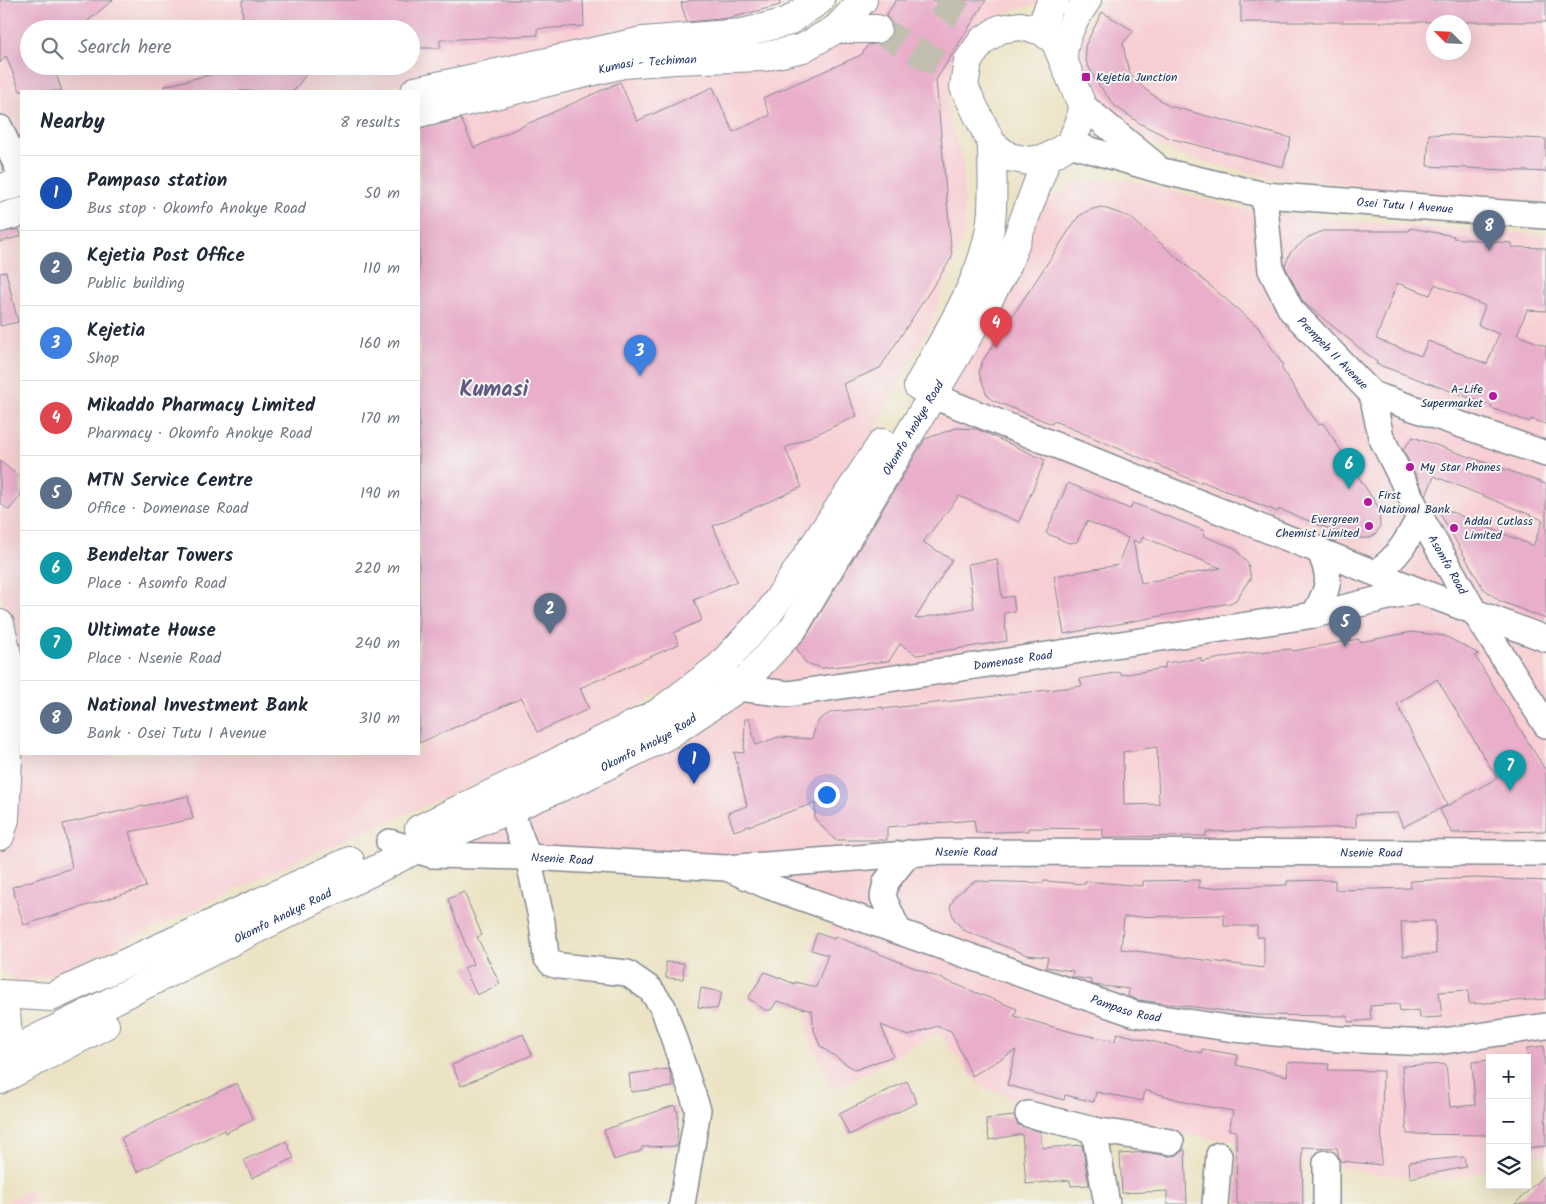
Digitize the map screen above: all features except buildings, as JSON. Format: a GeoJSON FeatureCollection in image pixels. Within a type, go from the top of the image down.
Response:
{"type":"FeatureCollection","features":[{"type":"Feature","properties":{"kind":"main road"},"geometry":{"type":"LineString","coordinates":[[420,90],[643,41],[742,33],[787,22],[820,0]]}},
{"type":"Feature","properties":{"kind":"main road","name":"Kumasi - Techiman"},"geometry":{"type":"LineString","coordinates":[[420,113],[624,64],[763,57],[803,48],[836,29],[863,0]]}},
{"type":"Feature","properties":{"kind":"main road"},"geometry":{"type":"LineString","coordinates":[[1040,30],[1049,7],[1055,0]]}},
{"type":"Feature","properties":{"kind":"main road"},"geometry":{"type":"LineString","coordinates":[[1063,56],[1064,43],[1075,18],[1087,0]]}},
{"type":"Feature","properties":{"kind":"main road"},"geometry":{"type":"LineString","coordinates":[[945,67],[964,87],[992,144],[1009,157],[1029,161],[1058,151],[1080,122],[1082,105],[1063,56],[1055,41],[1040,30],[1020,26],[1000,30],[977,31],[968,61],[964,87]]}},
{"type":"Feature","properties":{"kind":"main road"},"geometry":{"type":"LineString","coordinates":[[836,29],[877,29]]}},
{"type":"Feature","properties":{"kind":"main road","name":"Okomfo Anokye Road"},"geometry":{"type":"LineString","coordinates":[[0,1057],[170,972],[401,847],[486,798],[658,712],[718,667],[769,613],[831,522],[916,390],[977,275],[986,248],[992,220],[992,144]]}},
{"type":"Feature","properties":{"kind":"main road","name":"Okomfo Anokye Road"},"geometry":{"type":"LineString","coordinates":[[0,994],[51,997],[336,868],[510,809],[580,779],[668,735],[738,688],[792,629],[933,396],[1006,268],[1058,151]]}},
{"type":"Feature","properties":{"kind":"main road"},"geometry":{"type":"LineString","coordinates":[[0,188],[20,183]]}},
{"type":"Feature","properties":{"kind":"main road"},"geometry":{"type":"LineString","coordinates":[[0,218],[20,212]]}},
{"type":"Feature","properties":{"kind":"main road"},"geometry":{"type":"LineString","coordinates":[[0,624],[12,676],[5,819],[0,836]]}},
{"type":"Feature","properties":{"kind":"main road"},"geometry":{"type":"LineString","coordinates":[[0,1080],[134,1009],[170,972]]}},
{"type":"Feature","properties":{"kind":"main road"},"geometry":{"type":"LineString","coordinates":[[0,999],[7,1024],[6,1036],[0,1053]]}},
{"type":"Feature","properties":{"kind":"street"},"geometry":{"type":"LineString","coordinates":[[1082,105],[1162,170]]}},
{"type":"Feature","properties":{"kind":"street"},"geometry":{"type":"LineString","coordinates":[[0,128],[20,173]]}},
{"type":"Feature","properties":{"kind":"street","name":"Osei Tutu I Avenue"},"geometry":{"type":"LineString","coordinates":[[1058,151],[1162,170],[1264,195],[1546,216]]}},
{"type":"Feature","properties":{"kind":"street","name":"Prempeh II Avenue"},"geometry":{"type":"LineString","coordinates":[[1264,195],[1271,270],[1291,310],[1372,394],[1546,454]]}},
{"type":"Feature","properties":{"kind":"street","name":"Asomfo Road"},"geometry":{"type":"LineString","coordinates":[[1372,394],[1381,437],[1420,516],[1474,611],[1546,725]]}},
{"type":"Feature","properties":{"kind":"street"},"geometry":{"type":"LineString","coordinates":[[933,396],[1377,572],[1417,590],[1546,639]]}},
{"type":"Feature","properties":{"kind":"street"},"geometry":{"type":"LineString","coordinates":[[1377,572],[1394,559],[1408,540],[1420,516]]}},
{"type":"Feature","properties":{"kind":"street"},"geometry":{"type":"LineString","coordinates":[[1314,615],[1328,582],[1328,570],[1319,549]]}},
{"type":"Feature","properties":{"kind":"street","name":"Domenase Road"},"geometry":{"type":"LineString","coordinates":[[738,688],[788,694],[1314,615],[1417,590]]}},
{"type":"Feature","properties":{"kind":"street"},"geometry":{"type":"LineString","coordinates":[[718,667],[738,688]]}},
{"type":"Feature","properties":{"kind":"street"},"geometry":{"type":"LineString","coordinates":[[510,809],[528,857],[542,922],[546,957],[552,964],[560,966],[627,973],[650,989],[663,1008],[698,1110],[682,1204]]}},
{"type":"Feature","properties":{"kind":"street","name":"Nsenie Road"},"geometry":{"type":"LineString","coordinates":[[401,847],[432,855],[528,857],[726,868],[909,852],[1546,853]]}},
{"type":"Feature","properties":{"kind":"street"},"geometry":{"type":"LineString","coordinates":[[898,930],[883,897],[886,882],[909,852]]}},
{"type":"Feature","properties":{"kind":"street","name":"Pampaso Road"},"geometry":{"type":"LineString","coordinates":[[726,868],[768,886],[1136,1014],[1224,1027],[1338,1039],[1430,1043],[1546,1026]]}},
{"type":"Feature","properties":{"kind":"street"},"geometry":{"type":"LineString","coordinates":[[1028,1114],[1094,1130],[1171,1142]]}},
{"type":"Feature","properties":{"kind":"street"},"geometry":{"type":"LineString","coordinates":[[1094,1130],[1107,1204]]}},
{"type":"Feature","properties":{"kind":"street"},"geometry":{"type":"LineString","coordinates":[[1215,1204],[1219,1155]]}},
{"type":"Feature","properties":{"kind":"street"},"geometry":{"type":"LineString","coordinates":[[1326,1163],[1326,1204]]}},
{"type":"Feature","properties":{"kind":"shaded area"},"geometry":{"type":"Polygon","coordinates":[[[0,0],[805,0],[759,15],[590,37],[483,61],[376,90],[20,90],[20,167],[0,170],[0,0]]]}},
{"type":"Feature","properties":{"kind":"shaded area"},"geometry":{"type":"Polygon","coordinates":[[[880,0],[1054,0],[1014,10],[977,29],[954,66],[946,109],[963,161],[965,232],[930,326],[861,456],[756,613],[685,681],[543,756],[311,854],[58,974],[17,982],[0,970],[0,856],[13,814],[15,639],[0,592],[0,221],[20,215],[20,755],[420,755],[420,116],[858,30],[880,0]]]}},
{"type":"Feature","properties":{"kind":"shaded area"},"geometry":{"type":"Polygon","coordinates":[[[1106,0],[1546,0],[1546,204],[1272,178],[1188,158],[1145,141],[1099,113],[1092,88],[1075,49],[1096,10],[1106,0]]]}},
{"type":"Feature","properties":{"kind":"shaded area"},"geometry":{"type":"Polygon","coordinates":[[[1132,180],[1240,209],[1408,226],[1546,235],[1546,1154],[1531,1158],[1531,1054],[1486,1054],[1486,1170],[1448,1180],[1366,1173],[1251,1143],[1059,1119],[977,1084],[939,1033],[833,1090],[807,1033],[807,1001],[830,935],[834,908],[663,863],[420,857],[775,658],[1038,209],[1076,181],[1132,180]]]}},
{"type":"Feature","properties":{"kind":"shaded area"},"geometry":{"type":"Polygon","coordinates":[[[30,1189],[35,1204],[5,1204],[30,1189]]]}},
{"type":"Feature","properties":{"kind":"tunnel"},"geometry":{"type":"LineString","coordinates":[[938,0],[972,22]]}},
{"type":"Feature","properties":{"kind":"tunnel"},"geometry":{"type":"LineString","coordinates":[[877,29],[945,67]]}},
{"type":"Feature","properties":{"kind":"place","name":"Kejetia Junction"},"geometry":{"type":"Point","coordinates":[1086,77]}},
{"type":"Feature","properties":{"kind":"place","name":"National Investment Bank"},"geometry":{"type":"Point","coordinates":[1489,251]}},
{"type":"Feature","properties":{"kind":"place","name":"Mikaddo Pharmacy Limited"},"geometry":{"type":"Point","coordinates":[996,348]}},
{"type":"Feature","properties":{"kind":"place","name":"Kejetia"},"geometry":{"type":"Point","coordinates":[640,376]}},
{"type":"Feature","properties":{"kind":"place","name":"A-Life Supermarket"},"geometry":{"type":"Point","coordinates":[1493,396]}},
{"type":"Feature","properties":{"kind":"place","name":"My Star Phones"},"geometry":{"type":"Point","coordinates":[1410,467]}},
{"type":"Feature","properties":{"kind":"place","name":"Bendeltar Towers"},"geometry":{"type":"Point","coordinates":[1349,489]}},
{"type":"Feature","properties":{"kind":"place","name":"First National Bank"},"geometry":{"type":"Point","coordinates":[1368,502]}},
{"type":"Feature","properties":{"kind":"place","name":"Evergreen Chemist Limited"},"geometry":{"type":"Point","coordinates":[1369,526]}},
{"type":"Feature","properties":{"kind":"place","name":"Addai Cutlass Limited"},"geometry":{"type":"Point","coordinates":[1454,528]}},
{"type":"Feature","properties":{"kind":"place","name":"Kejetia Post Office"},"geometry":{"type":"Point","coordinates":[550,634]}},
{"type":"Feature","properties":{"kind":"place","name":"MTN Service Centre"},"geometry":{"type":"Point","coordinates":[1345,647]}},
{"type":"Feature","properties":{"kind":"place","name":"Pampaso station"},"geometry":{"type":"Point","coordinates":[694,784]}},
{"type":"Feature","properties":{"kind":"place","name":"Ultimate House"},"geometry":{"type":"Point","coordinates":[1510,791]}},
{"type":"Feature","properties":{"kind":"district","name":"Kumasi"},"geometry":{"type":"Point","coordinates":[494,388]}}]}
